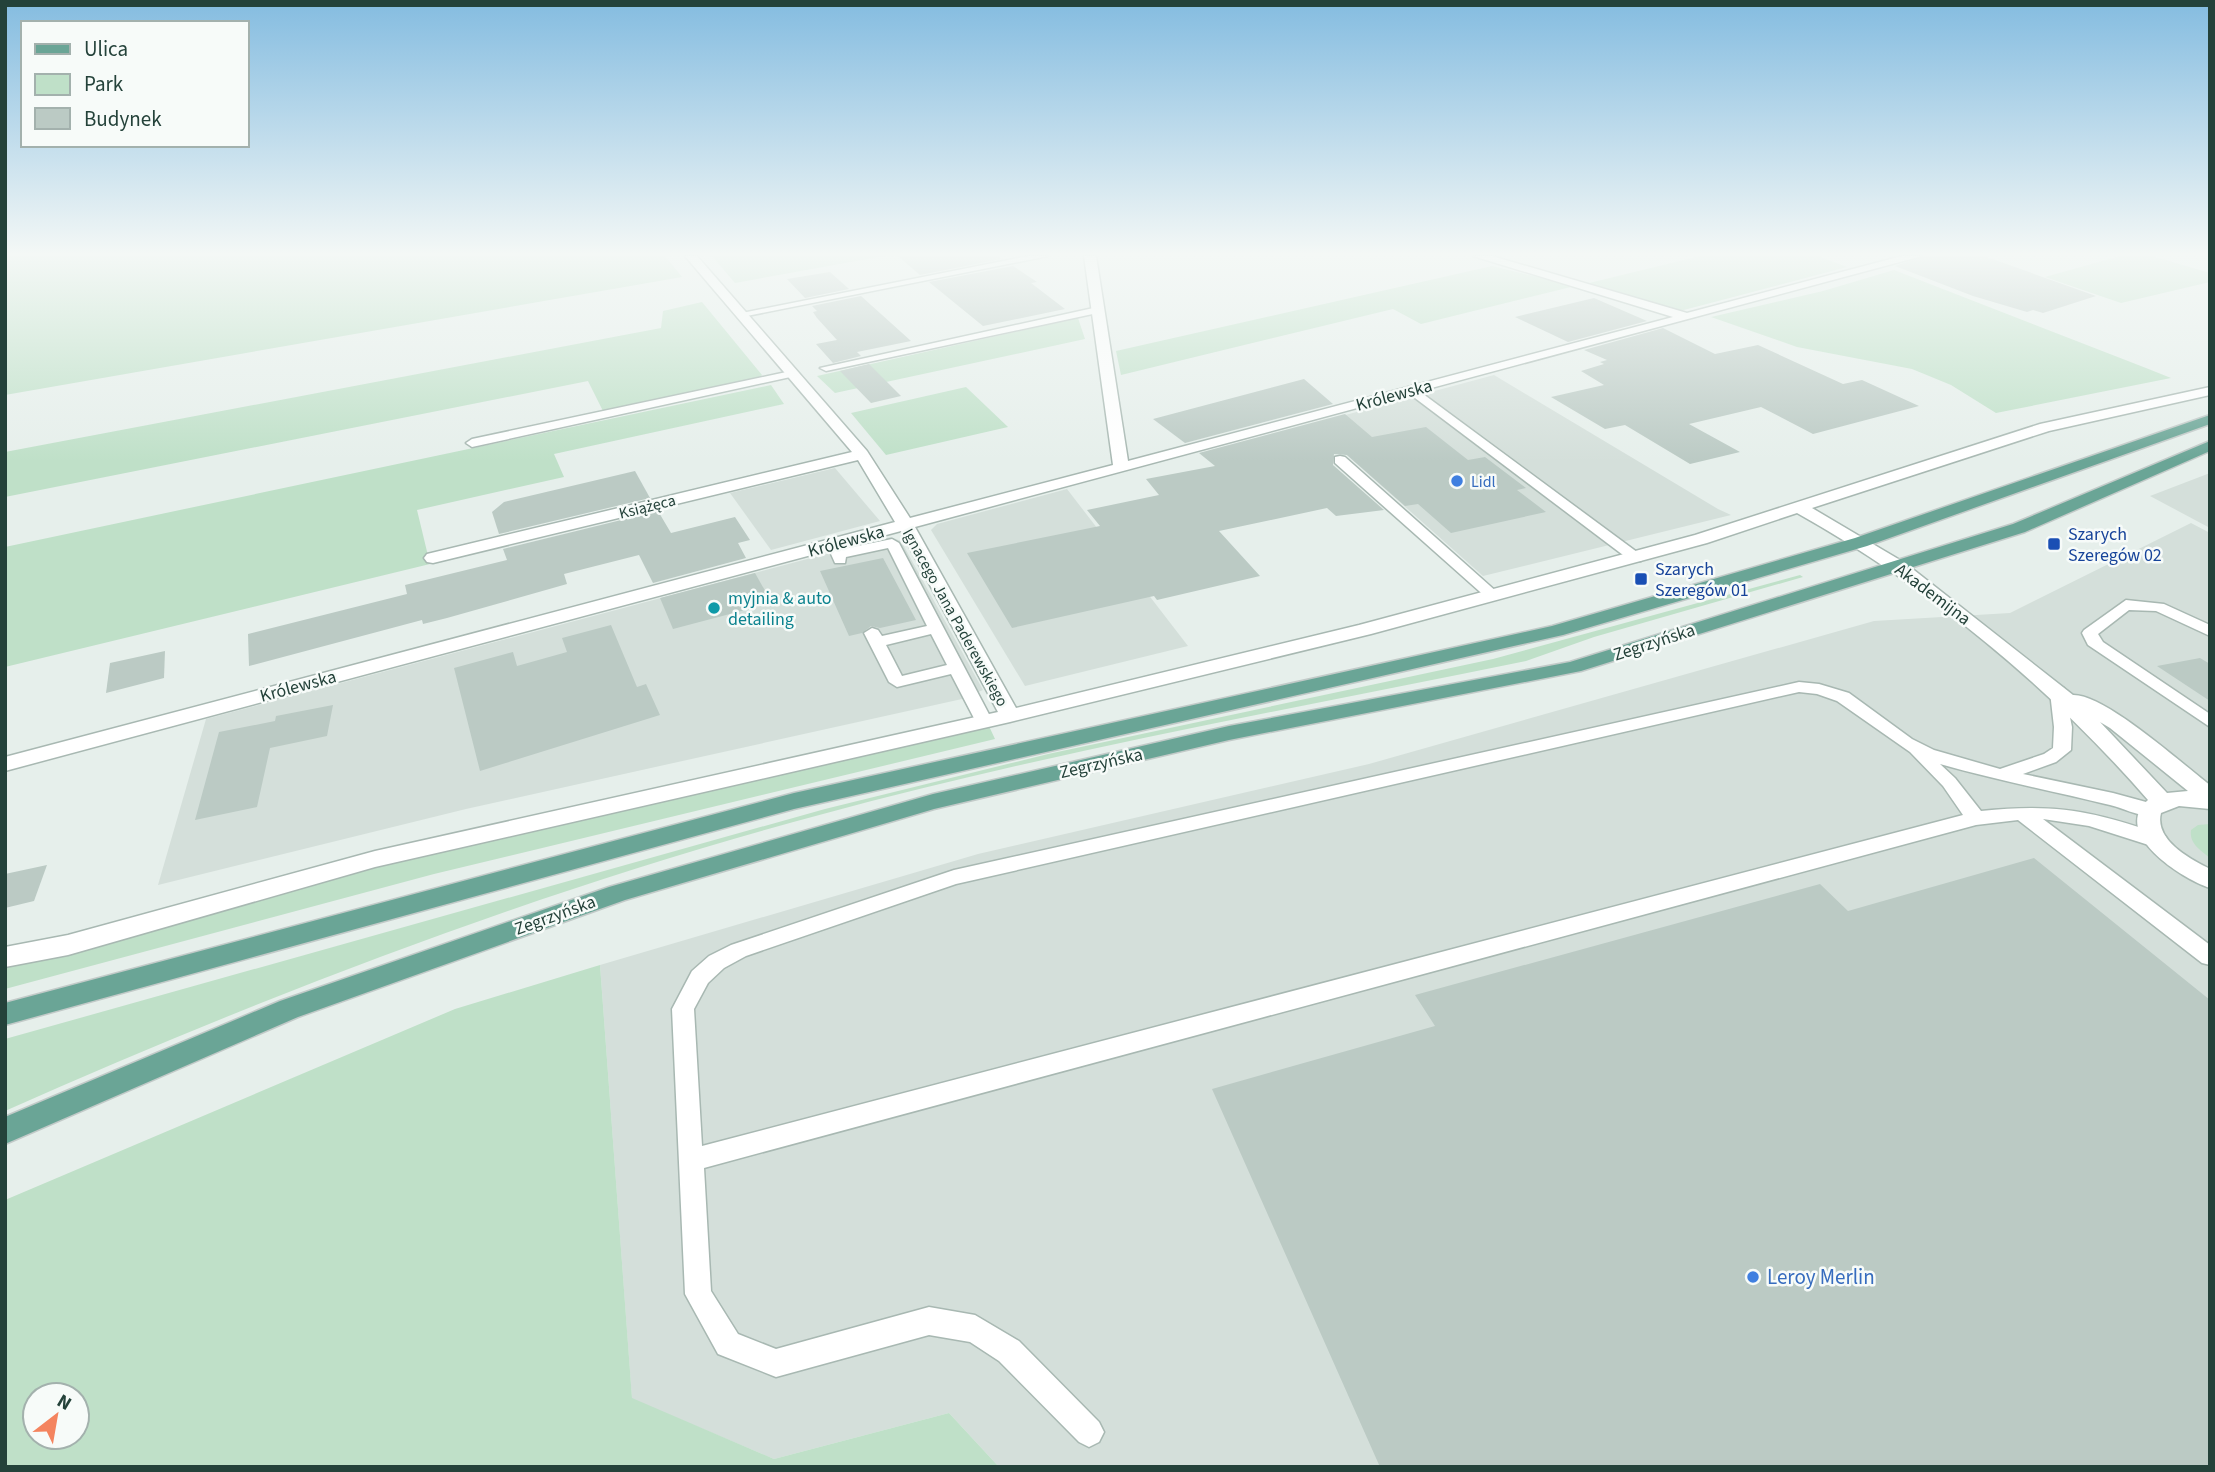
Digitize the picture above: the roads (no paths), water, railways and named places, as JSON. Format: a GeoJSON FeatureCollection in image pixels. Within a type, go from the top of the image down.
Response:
{"type":"FeatureCollection","features":[{"type":"Feature","properties":{"kind":"main road","name":"Zegrzyńska"},"geometry":{"type":"LineString","coordinates":[[5,1014],[794,801],[1556,631],[1861,542],[2210,419]]}},
{"type":"Feature","properties":{"kind":"main road","name":"Zegrzyńska"},"geometry":{"type":"LineString","coordinates":[[5,1131],[289,1009],[618,893],[933,802],[1228,733],[1574,667],[2019,528],[2210,445]]}},
{"type":"Feature","properties":{"kind":"street","name":"Ignacego Jana Paderewskiego"},"geometry":{"type":"LineString","coordinates":[[751,325],[862,454],[905,525],[1010,716]]}},
{"type":"Feature","properties":{"kind":"street"},"geometry":{"type":"LineString","coordinates":[[1100,325],[1121,468]]}},
{"type":"Feature","properties":{"kind":"street","name":"Królewska"},"geometry":{"type":"LineString","coordinates":[[5,764],[1658,325]]}},
{"type":"Feature","properties":{"kind":"street"},"geometry":{"type":"LineString","coordinates":[[5,957],[68,945],[375,859],[1010,716],[1493,596],[1636,558],[1800,508],[2045,427],[2210,391]]}},
{"type":"Feature","properties":{"kind":"street","name":"Książęca"},"geometry":{"type":"LineString","coordinates":[[433,558],[862,454]]}},
{"type":"Feature","properties":{"kind":"street","name":"Akademijna"},"geometry":{"type":"LineString","coordinates":[[1800,508],[1899,567],[2058,692],[2129,764],[2156,806]]}},
{"type":"Feature","properties":{"kind":"street","name":"Akademijna"},"geometry":{"type":"LineString","coordinates":[[2058,692],[2118,723],[2210,799]]}},
{"type":"Feature","properties":{"kind":"street"},"geometry":{"type":"LineString","coordinates":[[2210,799],[2191,798],[2156,806],[2148,819],[2150,830],[2158,841],[2185,865],[2210,879]]}},
{"type":"Feature","properties":{"kind":"lane"},"geometry":{"type":"LineString","coordinates":[[826,368],[1029,325]]}},
{"type":"Feature","properties":{"kind":"lane"},"geometry":{"type":"LineString","coordinates":[[472,443],[792,374]]}},
{"type":"Feature","properties":{"kind":"lane"},"geometry":{"type":"LineString","coordinates":[[1411,390],[1636,558]]}},
{"type":"Feature","properties":{"kind":"lane"},"geometry":{"type":"LineString","coordinates":[[1340,460],[1493,596]]}},
{"type":"Feature","properties":{"kind":"lane"},"geometry":{"type":"LineString","coordinates":[[840,560],[838,554],[892,543],[983,720]]}},
{"type":"Feature","properties":{"kind":"lane"},"geometry":{"type":"LineString","coordinates":[[2210,631],[2159,607],[2126,605],[2090,633],[2096,645],[2210,722]]}},
{"type":"Feature","properties":{"kind":"lane"},"geometry":{"type":"LineString","coordinates":[[936,628],[874,638],[897,682],[957,668]]}},
{"type":"Feature","properties":{"kind":"lane"},"geometry":{"type":"LineString","coordinates":[[1089,1432],[1009,1351],[975,1329],[929,1321],[776,1363],[728,1344],[698,1294],[683,1009],[688,991],[702,972],[724,956],[750,945],[954,877],[1789,689],[1808,687],[1843,697],[1906,743],[1949,782],[1976,818]]}},
{"type":"Feature","properties":{"kind":"lane"},"geometry":{"type":"LineString","coordinates":[[2000,775],[2050,758],[2062,750],[2063,727],[2058,692]]}},
{"type":"Feature","properties":{"kind":"lane"},"geometry":{"type":"LineString","coordinates":[[1906,743],[1947,761],[2000,775],[2156,806]]}},
{"type":"Feature","properties":{"kind":"lane"},"geometry":{"type":"LineString","coordinates":[[691,1160],[1976,818],[2044,812],[2082,817],[2158,841]]}},
{"type":"Feature","properties":{"kind":"lane"},"geometry":{"type":"LineString","coordinates":[[2023,814],[2210,957]]}},
{"type":"Feature","properties":{"kind":"place","name":"Lidl"},"geometry":{"type":"Point","coordinates":[1457,481]}},
{"type":"Feature","properties":{"kind":"place","name":"Szarych Szeregów 02"},"geometry":{"type":"Point","coordinates":[2054,544]}},
{"type":"Feature","properties":{"kind":"place","name":"Szarych Szeregów 01"},"geometry":{"type":"Point","coordinates":[1641,579]}},
{"type":"Feature","properties":{"kind":"place","name":"myjnia & auto detailing"},"geometry":{"type":"Point","coordinates":[714,608]}},
{"type":"Feature","properties":{"kind":"place","name":"Leroy Merlin"},"geometry":{"type":"Point","coordinates":[1753,1277]}}]}
